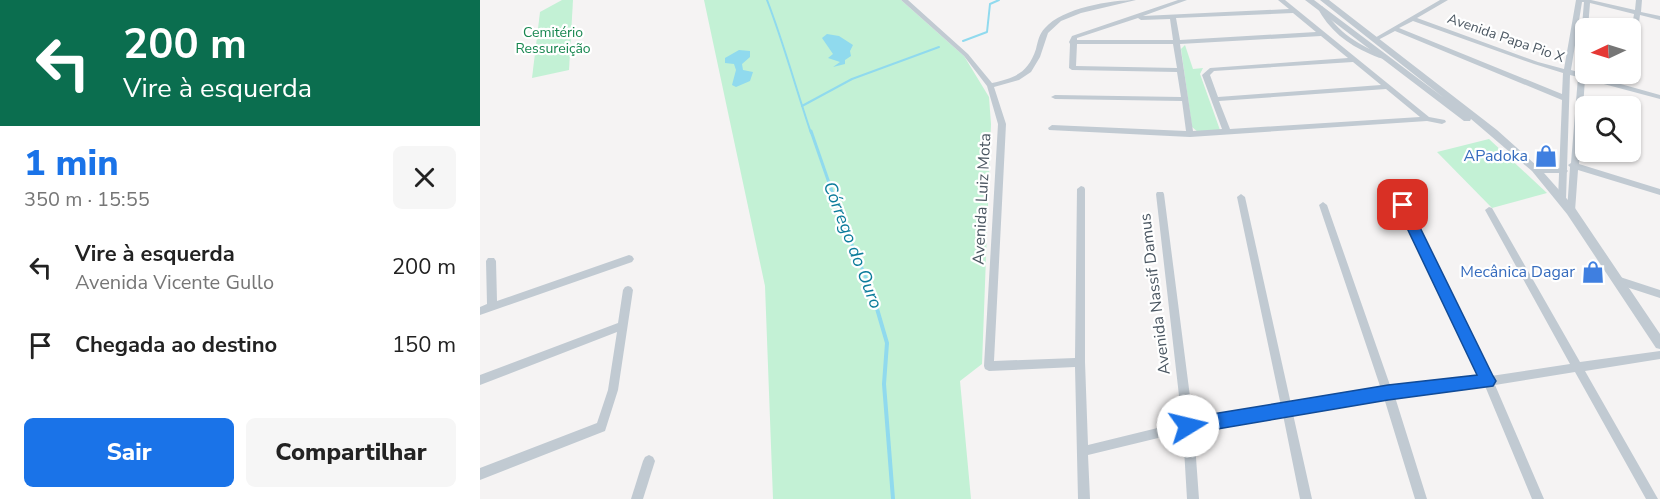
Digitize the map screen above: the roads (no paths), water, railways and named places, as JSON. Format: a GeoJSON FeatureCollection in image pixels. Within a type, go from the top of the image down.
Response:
{"type":"FeatureCollection","features":[{"type":"Feature","properties":{"kind":"street"},"geometry":{"type":"LineString","coordinates":[[990,86],[1029,72],[1037,58],[1044,33],[1056,21],[1133,0]]}},
{"type":"Feature","properties":{"kind":"street"},"geometry":{"type":"LineString","coordinates":[[1180,70],[1072,68],[1072,42],[1074,37],[1184,0]]}},
{"type":"Feature","properties":{"kind":"street"},"geometry":{"type":"LineString","coordinates":[[1281,0],[1319,34],[1427,119]]}},
{"type":"Feature","properties":{"kind":"street"},"geometry":{"type":"LineString","coordinates":[[1309,0],[1322,3],[1349,19],[1386,58],[1450,108],[1477,125],[1494,132]]}},
{"type":"Feature","properties":{"kind":"street"},"geometry":{"type":"LineString","coordinates":[[1335,46],[1371,42],[1445,0]]}},
{"type":"Feature","properties":{"kind":"street"},"geometry":{"type":"LineString","coordinates":[[1584,0],[1660,18]]}},
{"type":"Feature","properties":{"kind":"street"},"geometry":{"type":"LineString","coordinates":[[1562,199],[1567,75],[1584,0]]}},
{"type":"Feature","properties":{"kind":"street"},"geometry":{"type":"LineString","coordinates":[[1584,0],[1584,18]]}},
{"type":"Feature","properties":{"kind":"street"},"geometry":{"type":"LineString","coordinates":[[1637,18],[1639,0]]}},
{"type":"Feature","properties":{"kind":"street","name":"Avenida Luiz Mota"},"geometry":{"type":"LineString","coordinates":[[908,2],[966,55],[990,86],[1002,124],[989,366],[1080,362]]}},
{"type":"Feature","properties":{"kind":"street"},"geometry":{"type":"LineString","coordinates":[[1322,3],[1343,35],[1355,45],[1386,58]]}},
{"type":"Feature","properties":{"kind":"street"},"geometry":{"type":"LineString","coordinates":[[1155,10],[1161,18]]}},
{"type":"Feature","properties":{"kind":"street"},"geometry":{"type":"LineString","coordinates":[[1133,18],[1295,11]]}},
{"type":"Feature","properties":{"kind":"street"},"geometry":{"type":"LineString","coordinates":[[1173,18],[1183,99],[1190,134]]}},
{"type":"Feature","properties":{"kind":"street"},"geometry":{"type":"LineString","coordinates":[[1335,24],[1349,19]]}},
{"type":"Feature","properties":{"kind":"street","name":"Avenida Papa Pio X"},"geometry":{"type":"LineString","coordinates":[[1413,19],[1567,75],[1575,75]]}},
{"type":"Feature","properties":{"kind":"street"},"geometry":{"type":"LineString","coordinates":[[1335,24],[1371,42],[1494,132],[1535,168],[1571,211],[1660,344]]}},
{"type":"Feature","properties":{"kind":"street"},"geometry":{"type":"LineString","coordinates":[[1395,29],[1566,98]]}},
{"type":"Feature","properties":{"kind":"street"},"geometry":{"type":"LineString","coordinates":[[1072,42],[1177,42],[1319,34]]}},
{"type":"Feature","properties":{"kind":"street"},"geometry":{"type":"LineString","coordinates":[[1327,39],[1343,35]]}},
{"type":"Feature","properties":{"kind":"street"},"geometry":{"type":"LineString","coordinates":[[1227,132],[1206,75],[1212,69],[1352,60]]}},
{"type":"Feature","properties":{"kind":"street"},"geometry":{"type":"LineString","coordinates":[[1571,211],[1577,166],[1582,84]]}},
{"type":"Feature","properties":{"kind":"street","name":"Avenida Papa Pio X"},"geometry":{"type":"LineString","coordinates":[[1614,84],[1660,98]]}},
{"type":"Feature","properties":{"kind":"street"},"geometry":{"type":"LineString","coordinates":[[1628,88],[1629,84]]}},
{"type":"Feature","properties":{"kind":"street"},"geometry":{"type":"LineString","coordinates":[[1215,99],[1389,87]]}},
{"type":"Feature","properties":{"kind":"street"},"geometry":{"type":"LineString","coordinates":[[1055,98],[1183,99]]}},
{"type":"Feature","properties":{"kind":"street"},"geometry":{"type":"LineString","coordinates":[[1052,128],[1190,134],[1427,119],[1442,122]]}},
{"type":"Feature","properties":{"kind":"street"},"geometry":{"type":"LineString","coordinates":[[1535,168],[1577,166],[1660,192]]}},
{"type":"Feature","properties":{"kind":"street"},"geometry":{"type":"LineString","coordinates":[[1081,189],[1080,362],[1084,499]]}},
{"type":"Feature","properties":{"kind":"street","name":"Avenida Nassif Damus"},"geometry":{"type":"LineString","coordinates":[[1160,194],[1188,426],[1193,499]]}},
{"type":"Feature","properties":{"kind":"street"},"geometry":{"type":"LineString","coordinates":[[1240,197],[1306,499]]}},
{"type":"Feature","properties":{"kind":"street"},"geometry":{"type":"LineString","coordinates":[[1323,205],[1388,393],[1421,499]]}},
{"type":"Feature","properties":{"kind":"street"},"geometry":{"type":"LineString","coordinates":[[1403,205],[1488,381],[1538,499]]}},
{"type":"Feature","properties":{"kind":"street"},"geometry":{"type":"LineString","coordinates":[[1490,210],[1652,499]]}},
{"type":"Feature","properties":{"kind":"street"},"geometry":{"type":"LineString","coordinates":[[480,311],[629,259]]}},
{"type":"Feature","properties":{"kind":"street"},"geometry":{"type":"LineString","coordinates":[[491,261],[492,307]]}},
{"type":"Feature","properties":{"kind":"street"},"geometry":{"type":"LineString","coordinates":[[1617,280],[1660,294]]}},
{"type":"Feature","properties":{"kind":"street"},"geometry":{"type":"LineString","coordinates":[[480,474],[601,427],[613,390],[628,290]]}},
{"type":"Feature","properties":{"kind":"street"},"geometry":{"type":"LineString","coordinates":[[480,380],[621,326]]}},
{"type":"Feature","properties":{"kind":"street"},"geometry":{"type":"LineString","coordinates":[[1084,451],[1188,426],[1388,393],[1488,381],[1660,355]]}},
{"type":"Feature","properties":{"kind":"street"},"geometry":{"type":"LineString","coordinates":[[638,499],[649,461]]}},
{"type":"Feature","properties":{"kind":"water"},"geometry":{"type":"Polygon","coordinates":[[[827,34],[839,36],[853,45],[850,51],[851,56],[845,60],[845,64],[833,67],[840,62],[828,58],[833,54],[822,38],[827,34]]]}},
{"type":"Feature","properties":{"kind":"water"},"geometry":{"type":"Polygon","coordinates":[[[739,50],[750,51],[750,57],[742,64],[743,70],[753,72],[750,81],[736,87],[732,85],[736,70],[734,64],[725,63],[725,58],[739,50]]]}},
{"type":"Feature","properties":{"kind":"waterway","name":"Córrego do Ouro"},"geometry":{"type":"LineString","coordinates":[[767,0],[802,106]]}},
{"type":"Feature","properties":{"kind":"waterway"},"geometry":{"type":"LineString","coordinates":[[963,41],[987,32],[990,4],[999,0]]}},
{"type":"Feature","properties":{"kind":"waterway"},"geometry":{"type":"LineString","coordinates":[[802,106],[852,79],[939,47]]}},
{"type":"Feature","properties":{"kind":"waterway","name":"Córrego do Ouro"},"geometry":{"type":"LineString","coordinates":[[802,106],[811,133]]}},
{"type":"Feature","properties":{"kind":"waterway","name":"Córrego do Ouro"},"geometry":{"type":"LineString","coordinates":[[811,131],[843,223],[874,297]]}},
{"type":"Feature","properties":{"kind":"waterway","name":"Córrego do Ouro"},"geometry":{"type":"LineString","coordinates":[[873,295],[887,343],[884,384],[893,499]]}},
{"type":"Feature","properties":{"kind":"place","name":"APadoka"},"geometry":{"type":"Point","coordinates":[1546,156]}},
{"type":"Feature","properties":{"kind":"place","name":"Mecânica Dagar"},"geometry":{"type":"Point","coordinates":[1593,272]}},
{"type":"Feature","properties":{"kind":"park label","name":"Cemitério Ressureição"},"geometry":{"type":"Point","coordinates":[553,40]}}]}
